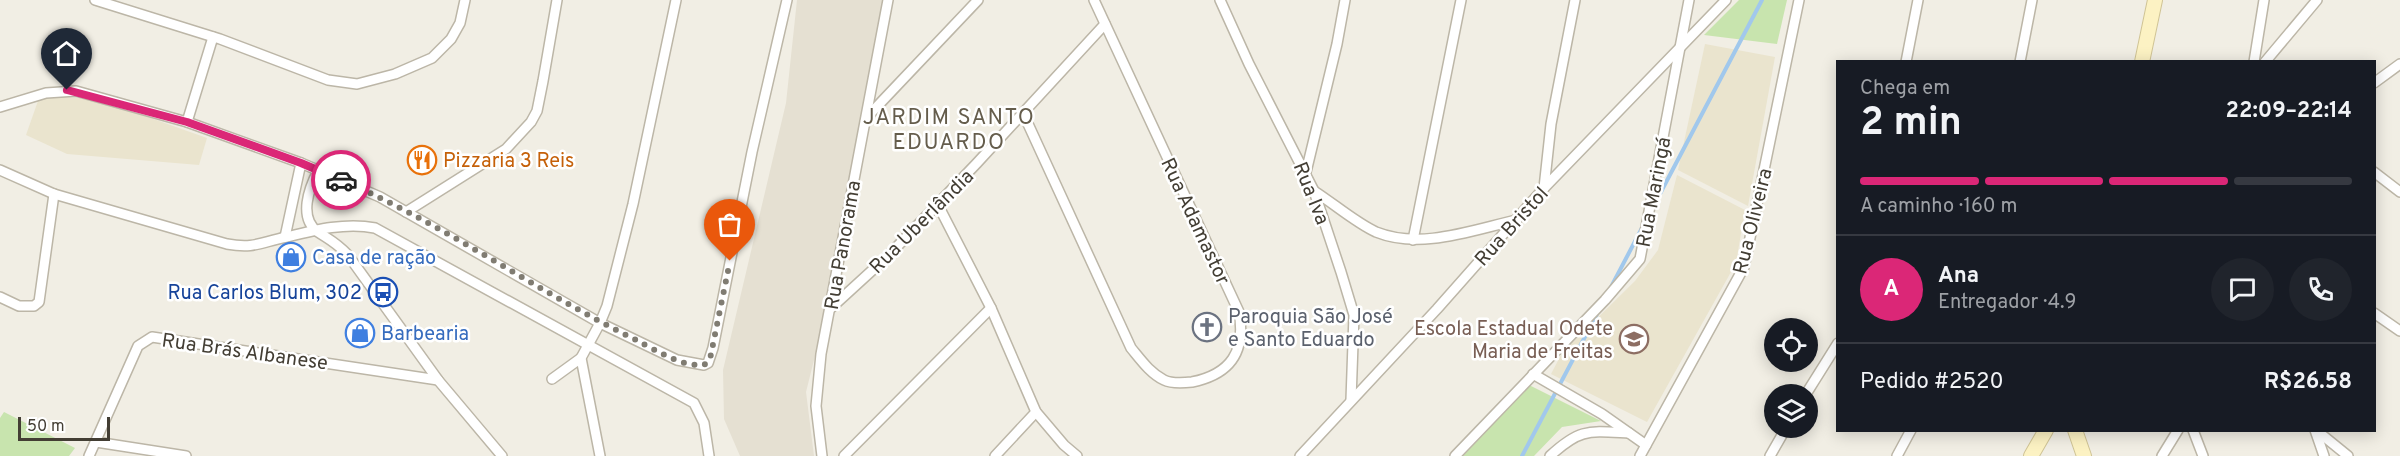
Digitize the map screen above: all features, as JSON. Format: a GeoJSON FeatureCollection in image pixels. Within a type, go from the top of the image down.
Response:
{"type":"FeatureCollection","features":[{"type":"Feature","properties":{"kind":"main road"},"geometry":{"type":"LineString","coordinates":[[2142,60],[2155,0]]}},
{"type":"Feature","properties":{"kind":"main road"},"geometry":{"type":"LineString","coordinates":[[2031,456],[2045,432]]}},
{"type":"Feature","properties":{"kind":"main road"},"geometry":{"type":"LineString","coordinates":[[2076,432],[2084,456]]}},
{"type":"Feature","properties":{"kind":"street"},"geometry":{"type":"LineString","coordinates":[[95,0],[213,37],[337,82],[368,83],[416,66],[443,48],[460,23],[465,0]]}},
{"type":"Feature","properties":{"kind":"street"},"geometry":{"type":"LineString","coordinates":[[406,212],[506,149],[531,122],[537,111],[557,0]]}},
{"type":"Feature","properties":{"kind":"street"},"geometry":{"type":"LineString","coordinates":[[552,379],[581,358],[600,323],[633,204],[676,0]]}},
{"type":"Feature","properties":{"kind":"street"},"geometry":{"type":"LineString","coordinates":[[0,107],[46,93],[67,90],[187,122],[301,163],[380,197],[600,323],[678,360],[699,366],[708,363],[713,348],[752,152],[787,0]]}},
{"type":"Feature","properties":{"kind":"street","name":"Rua Panorama"},"geometry":{"type":"LineString","coordinates":[[822,456],[816,406],[821,354],[858,155],[868,116],[888,0]]}},
{"type":"Feature","properties":{"kind":"street"},"geometry":{"type":"LineString","coordinates":[[868,116],[978,0]]}},
{"type":"Feature","properties":{"kind":"street","name":"Rua Adamastor"},"geometry":{"type":"LineString","coordinates":[[1023,113],[1131,348],[1154,374],[1166,381],[1182,383],[1217,374],[1234,360],[1242,328],[1239,312],[1094,0]]}},
{"type":"Feature","properties":{"kind":"street"},"geometry":{"type":"LineString","coordinates":[[1306,172],[1337,44],[1345,0]]}},
{"type":"Feature","properties":{"kind":"street"},"geometry":{"type":"LineString","coordinates":[[1413,240],[1461,0]]}},
{"type":"Feature","properties":{"kind":"street"},"geometry":{"type":"LineString","coordinates":[[1544,188],[1551,124],[1575,0]]}},
{"type":"Feature","properties":{"kind":"street","name":"Rua Maringá"},"geometry":{"type":"LineString","coordinates":[[1455,456],[1625,278],[1640,259],[1689,0]]}},
{"type":"Feature","properties":{"kind":"street","name":"Rua Bristol"},"geometry":{"type":"LineString","coordinates":[[1300,456],[1437,309],[1544,188],[1725,0]]}},
{"type":"Feature","properties":{"kind":"street","name":"Rua Oliveira"},"geometry":{"type":"LineString","coordinates":[[1640,456],[1744,267],[1799,0]]}},
{"type":"Feature","properties":{"kind":"street"},"geometry":{"type":"LineString","coordinates":[[1906,60],[1918,0]]}},
{"type":"Feature","properties":{"kind":"street"},"geometry":{"type":"LineString","coordinates":[[2020,60],[2032,0]]}},
{"type":"Feature","properties":{"kind":"street"},"geometry":{"type":"LineString","coordinates":[[2254,60],[2264,0]]}},
{"type":"Feature","properties":{"kind":"street"},"geometry":{"type":"LineString","coordinates":[[2267,60],[2317,0]]}},
{"type":"Feature","properties":{"kind":"street","name":"Rua Iva"},"geometry":{"type":"LineString","coordinates":[[1224,3],[1254,74],[1314,191],[1354,315],[1350,400]]}},
{"type":"Feature","properties":{"kind":"street","name":"Rua Uberlândia"},"geometry":{"type":"LineString","coordinates":[[831,308],[889,255],[1105,24]]}},
{"type":"Feature","properties":{"kind":"street"},"geometry":{"type":"LineString","coordinates":[[187,122],[213,37]]}},
{"type":"Feature","properties":{"kind":"street"},"geometry":{"type":"LineString","coordinates":[[2376,82],[2400,64]]}},
{"type":"Feature","properties":{"kind":"street"},"geometry":{"type":"LineString","coordinates":[[285,237],[301,163]]}},
{"type":"Feature","properties":{"kind":"street"},"geometry":{"type":"LineString","coordinates":[[0,170],[54,194],[227,244],[252,247],[285,237],[354,225],[375,228],[694,403],[704,423],[709,456]]}},
{"type":"Feature","properties":{"kind":"street"},"geometry":{"type":"LineString","coordinates":[[318,171],[310,188],[307,210],[311,225],[316,231],[333,240],[348,255],[438,380],[502,456]]}},
{"type":"Feature","properties":{"kind":"street"},"geometry":{"type":"LineString","coordinates":[[2376,174],[2400,192]]}},
{"type":"Feature","properties":{"kind":"street"},"geometry":{"type":"LineString","coordinates":[[1314,191],[1374,231],[1399,239],[1444,237],[1517,220]]}},
{"type":"Feature","properties":{"kind":"street"},"geometry":{"type":"LineString","coordinates":[[0,297],[24,306],[34,306],[39,302],[54,194]]}},
{"type":"Feature","properties":{"kind":"street"},"geometry":{"type":"LineString","coordinates":[[937,203],[991,308],[1036,412],[1064,445],[1077,456]]}},
{"type":"Feature","properties":{"kind":"street"},"geometry":{"type":"LineString","coordinates":[[844,456],[991,308]]}},
{"type":"Feature","properties":{"kind":"street"},"geometry":{"type":"LineString","coordinates":[[2376,314],[2400,331]]}},
{"type":"Feature","properties":{"kind":"street","name":"Rua Brás Albanese"},"geometry":{"type":"LineString","coordinates":[[89,456],[138,346],[152,337],[438,380]]}},
{"type":"Feature","properties":{"kind":"street"},"geometry":{"type":"LineString","coordinates":[[1812,384],[1836,346]]}},
{"type":"Feature","properties":{"kind":"street"},"geometry":{"type":"LineString","coordinates":[[581,358],[600,456]]}},
{"type":"Feature","properties":{"kind":"street"},"geometry":{"type":"LineString","coordinates":[[1533,374],[1631,433],[1646,445]]}},
{"type":"Feature","properties":{"kind":"street"},"geometry":{"type":"LineString","coordinates":[[995,456],[1036,412]]}},
{"type":"Feature","properties":{"kind":"street"},"geometry":{"type":"LineString","coordinates":[[1550,456],[1575,436],[1583,433],[1592,431],[1631,433]]}},
{"type":"Feature","properties":{"kind":"street"},"geometry":{"type":"LineString","coordinates":[[1897,456],[1910,432]]}},
{"type":"Feature","properties":{"kind":"street"},"geometry":{"type":"LineString","coordinates":[[2162,456],[2177,432]]}},
{"type":"Feature","properties":{"kind":"street"},"geometry":{"type":"LineString","coordinates":[[2194,432],[2203,456]]}},
{"type":"Feature","properties":{"kind":"street"},"geometry":{"type":"LineString","coordinates":[[2317,432],[2325,456]]}},
{"type":"Feature","properties":{"kind":"street"},"geometry":{"type":"LineString","coordinates":[[2318,432],[2348,456]]}},
{"type":"Feature","properties":{"kind":"street"},"geometry":{"type":"LineString","coordinates":[[1770,456],[1780,438]]}},
{"type":"Feature","properties":{"kind":"street"},"geometry":{"type":"LineString","coordinates":[[96,442],[186,456]]}},
{"type":"Feature","properties":{"kind":"shaded area"},"geometry":{"type":"Polygon","coordinates":[[[797,0],[886,0],[827,308],[806,392],[814,456],[740,456],[724,419],[723,370],[786,103],[797,0]]]}},
{"type":"Feature","properties":{"kind":"shaded area"},"geometry":{"type":"Polygon","coordinates":[[[1705,44],[1775,57],[1748,206],[1678,170],[1705,44]]]}},
{"type":"Feature","properties":{"kind":"shaded area"},"geometry":{"type":"Polygon","coordinates":[[[39,98],[93,99],[114,105],[207,138],[199,165],[67,154],[26,135],[39,98]]]}},
{"type":"Feature","properties":{"kind":"shaded area","name":"Escola Estadual Odete Maria de Freitas"},"geometry":{"type":"Polygon","coordinates":[[[1677,175],[1745,210],[1736,263],[1647,422],[1551,374],[1562,353],[1635,281],[1658,250],[1677,175]]]}},
{"type":"Feature","properties":{"kind":"green space"},"geometry":{"type":"Polygon","coordinates":[[[1739,0],[1787,0],[1777,44],[1704,35],[1739,0]]]}},
{"type":"Feature","properties":{"kind":"green space"},"geometry":{"type":"Polygon","coordinates":[[[1529,385],[1601,421],[1562,427],[1534,456],[1463,456],[1529,385]]]}},
{"type":"Feature","properties":{"kind":"green space"},"geometry":{"type":"Polygon","coordinates":[[[4,412],[75,448],[69,456],[0,456],[0,418],[4,412]]]}},
{"type":"Feature","properties":{"kind":"waterway"},"geometry":{"type":"LineString","coordinates":[[1653,207],[1762,0]]}},
{"type":"Feature","properties":{"kind":"waterway"},"geometry":{"type":"LineString","coordinates":[[1610,289],[1643,226]]}},
{"type":"Feature","properties":{"kind":"waterway"},"geometry":{"type":"LineString","coordinates":[[1522,456],[1597,314]]}},
{"type":"Feature","properties":{"kind":"way so far"},"geometry":{"type":"LineString","coordinates":[[341,180],[380,197],[600,323],[678,360],[699,366],[708,363],[710,359],[730,261]]}},
{"type":"Feature","properties":{"kind":"place","name":"Pizzaria 3 Reis"},"geometry":{"type":"Point","coordinates":[422,160]}},
{"type":"Feature","properties":{"kind":"place","name":"Casa de ração"},"geometry":{"type":"Point","coordinates":[291,257]}},
{"type":"Feature","properties":{"kind":"place","name":"Rua Carlos Blum, 302"},"geometry":{"type":"Point","coordinates":[383,292]}},
{"type":"Feature","properties":{"kind":"place","name":"Paroquia São José e Santo Eduardo"},"geometry":{"type":"Point","coordinates":[1207,327]}},
{"type":"Feature","properties":{"kind":"place","name":"Barbearia"},"geometry":{"type":"Point","coordinates":[360,333]}},
{"type":"Feature","properties":{"kind":"place","name":"Escola Estadual Odete Maria de Freitas"},"geometry":{"type":"Point","coordinates":[1634,339]}},
{"type":"Feature","properties":{"kind":"district","name":"JARDIM SANTO EDUARDO"},"geometry":{"type":"Point","coordinates":[949,128]}},
{"type":"Feature","properties":{"kind":"route"},"geometry":{"type":"LineString","coordinates":[[67,90],[187,122],[301,163],[341,180]]}}]}
